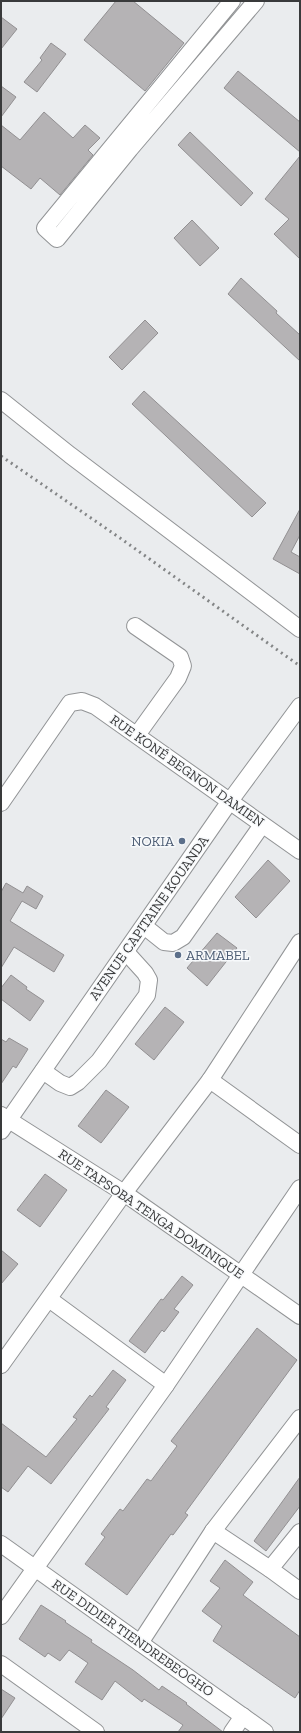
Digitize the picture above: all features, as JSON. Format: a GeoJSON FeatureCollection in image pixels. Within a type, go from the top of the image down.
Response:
{"type":"FeatureCollection","features":[{"type":"Feature","properties":{"kind":"street"},"geometry":{"type":"LineString","coordinates":[[232,1],[45,228],[57,239],[130,149],[256,1]]}},
{"type":"Feature","properties":{"kind":"street"},"geometry":{"type":"LineString","coordinates":[[1,400],[82,464],[300,629]]}},
{"type":"Feature","properties":{"kind":"street"},"geometry":{"type":"LineString","coordinates":[[135,626],[180,657],[183,666],[178,678],[137,735]]}},
{"type":"Feature","properties":{"kind":"street","name":"RUE KONÉ BEGNON DAMIEN"},"geometry":{"type":"LineString","coordinates":[[1,803],[70,703],[82,701],[95,706],[137,735],[300,852]]}},
{"type":"Feature","properties":{"kind":"street","name":"AVENUE CAPITAINE KOUANDA"},"geometry":{"type":"LineString","coordinates":[[4,1122],[43,1071],[230,801],[299,710]]}},
{"type":"Feature","properties":{"kind":"street"},"geometry":{"type":"LineString","coordinates":[[144,926],[164,942],[173,943],[183,937],[262,825]]}},
{"type":"Feature","properties":{"kind":"street"},"geometry":{"type":"LineString","coordinates":[[1,1365],[124,1194],[210,1080],[300,942]]}},
{"type":"Feature","properties":{"kind":"street"},"geometry":{"type":"LineString","coordinates":[[43,1071],[60,1083],[70,1087],[78,1082],[99,1061],[147,995],[149,980],[145,973],[126,952]]}},
{"type":"Feature","properties":{"kind":"street"},"geometry":{"type":"LineString","coordinates":[[210,1080],[300,1145]]}},
{"type":"Feature","properties":{"kind":"street","name":"RUE TAPSOBA TENGA DOMINIQUE"},"geometry":{"type":"LineString","coordinates":[[4,1122],[124,1194],[300,1316]]}},
{"type":"Feature","properties":{"kind":"street"},"geometry":{"type":"LineString","coordinates":[[1,1616],[166,1385],[300,1188]]}},
{"type":"Feature","properties":{"kind":"street"},"geometry":{"type":"LineString","coordinates":[[49,1299],[166,1385]]}},
{"type":"Feature","properties":{"kind":"street"},"geometry":{"type":"LineString","coordinates":[[140,1643],[213,1531],[300,1418]]}},
{"type":"Feature","properties":{"kind":"street"},"geometry":{"type":"LineString","coordinates":[[213,1531],[300,1591]]}},
{"type":"Feature","properties":{"kind":"street"},"geometry":{"type":"LineString","coordinates":[[270,1569],[300,1532]]}},
{"type":"Feature","properties":{"kind":"street","name":"RUE DIDIER TIENDREBEOGHO"},"geometry":{"type":"LineString","coordinates":[[1,1544],[265,1732]]}},
{"type":"Feature","properties":{"kind":"street"},"geometry":{"type":"LineString","coordinates":[[1,1664],[96,1732]]}},
{"type":"Feature","properties":{"kind":"street"},"geometry":{"type":"LineString","coordinates":[[232,1732],[243,1716]]}},
{"type":"Feature","properties":{"kind":"building"},"geometry":{"type":"Polygon","coordinates":[[[116,1],[133,1],[184,43],[145,91],[84,40],[116,1]]]}},
{"type":"Feature","properties":{"kind":"building"},"geometry":{"type":"Polygon","coordinates":[[[1,17],[17,29],[1,49],[1,17]]]}},
{"type":"Feature","properties":{"kind":"building"},"geometry":{"type":"Polygon","coordinates":[[[51,43],[66,54],[37,92],[24,82],[42,60],[40,58],[51,43]]]}},
{"type":"Feature","properties":{"kind":"building"},"geometry":{"type":"Polygon","coordinates":[[[238,71],[300,122],[300,152],[224,88],[238,71]]]}},
{"type":"Feature","properties":{"kind":"building"},"geometry":{"type":"Polygon","coordinates":[[[1,86],[16,97],[1,117],[1,86]]]}},
{"type":"Feature","properties":{"kind":"building"},"geometry":{"type":"Polygon","coordinates":[[[44,112],[73,138],[85,125],[100,138],[88,150],[93,155],[60,195],[40,178],[31,189],[1,166],[1,125],[20,140],[44,112]]]}},
{"type":"Feature","properties":{"kind":"building"},"geometry":{"type":"Polygon","coordinates":[[[190,132],[253,193],[241,206],[178,145],[190,132]]]}},
{"type":"Feature","properties":{"kind":"building"},"geometry":{"type":"Polygon","coordinates":[[[300,156],[300,259],[274,234],[289,219],[265,199],[300,156]]]}},
{"type":"Feature","properties":{"kind":"building"},"geometry":{"type":"Polygon","coordinates":[[[192,220],[219,248],[200,266],[174,238],[192,220]]]}},
{"type":"Feature","properties":{"kind":"building"},"geometry":{"type":"Polygon","coordinates":[[[241,278],[277,311],[276,313],[300,335],[300,361],[228,294],[241,278]]]}},
{"type":"Feature","properties":{"kind":"building"},"geometry":{"type":"Polygon","coordinates":[[[145,320],[158,333],[122,370],[109,357],[145,320]]]}},
{"type":"Feature","properties":{"kind":"building"},"geometry":{"type":"Polygon","coordinates":[[[144,391],[266,503],[252,517],[132,404],[144,391]]]}},
{"type":"Feature","properties":{"kind":"building"},"geometry":{"type":"Polygon","coordinates":[[[300,509],[300,535],[291,552],[300,557],[300,574],[273,559],[300,509]]]}},
{"type":"Feature","properties":{"kind":"building"},"geometry":{"type":"Polygon","coordinates":[[[268,860],[290,881],[256,918],[235,897],[268,860]]]}},
{"type":"Feature","properties":{"kind":"building"},"geometry":{"type":"Polygon","coordinates":[[[6,883],[23,893],[27,886],[43,896],[36,909],[22,901],[10,921],[64,955],[54,972],[14,947],[1,968],[1,892],[6,883]]]}},
{"type":"Feature","properties":{"kind":"building"},"geometry":{"type":"Polygon","coordinates":[[[217,933],[237,948],[207,986],[187,968],[217,933]]]}},
{"type":"Feature","properties":{"kind":"building"},"geometry":{"type":"Polygon","coordinates":[[[11,975],[27,987],[26,989],[44,1001],[30,1021],[1,999],[1,988],[11,975]]]}},
{"type":"Feature","properties":{"kind":"building"},"geometry":{"type":"Polygon","coordinates":[[[165,1007],[184,1022],[154,1060],[135,1044],[165,1007]]]}},
{"type":"Feature","properties":{"kind":"building"},"geometry":{"type":"Polygon","coordinates":[[[9,1038],[28,1049],[16,1068],[13,1066],[1,1084],[1,1039],[6,1042],[9,1038]]]}},
{"type":"Feature","properties":{"kind":"building"},"geometry":{"type":"Polygon","coordinates":[[[106,1090],[129,1107],[101,1143],[78,1126],[106,1090]]]}},
{"type":"Feature","properties":{"kind":"building"},"geometry":{"type":"Polygon","coordinates":[[[45,1174],[67,1190],[40,1227],[17,1210],[45,1174]]]}},
{"type":"Feature","properties":{"kind":"building"},"geometry":{"type":"Polygon","coordinates":[[[1,1250],[18,1264],[1,1284],[1,1250]]]}},
{"type":"Feature","properties":{"kind":"building"},"geometry":{"type":"Polygon","coordinates":[[[182,1276],[193,1285],[174,1309],[179,1312],[164,1332],[162,1330],[145,1353],[129,1341],[161,1299],[163,1300],[182,1276]]]}},
{"type":"Feature","properties":{"kind":"building"},"geometry":{"type":"Polygon","coordinates":[[[257,1328],[297,1360],[185,1513],[188,1515],[173,1535],[171,1534],[127,1595],[85,1564],[105,1537],[101,1534],[120,1509],[123,1511],[147,1479],[151,1481],[177,1446],[171,1441],[257,1328]]]}},
{"type":"Feature","properties":{"kind":"building"},"geometry":{"type":"Polygon","coordinates":[[[113,1370],[126,1380],[106,1407],[109,1409],[51,1484],[28,1466],[8,1492],[1,1487],[1,1423],[46,1457],[77,1419],[73,1417],[90,1395],[92,1397],[113,1370]]]}},
{"type":"Feature","properties":{"kind":"building"},"geometry":{"type":"Polygon","coordinates":[[[300,1477],[300,1506],[266,1551],[254,1541],[300,1477]]]}},
{"type":"Feature","properties":{"kind":"building"},"geometry":{"type":"Polygon","coordinates":[[[225,1560],[253,1582],[243,1595],[300,1637],[300,1690],[295,1698],[213,1641],[222,1626],[202,1611],[220,1588],[210,1581],[225,1560]]]}},
{"type":"Feature","properties":{"kind":"building"},"geometry":{"type":"Polygon","coordinates":[[[41,1605],[66,1621],[65,1622],[92,1640],[91,1642],[133,1670],[159,1690],[162,1686],[187,1703],[186,1704],[223,1732],[178,1732],[183,1725],[144,1699],[142,1702],[115,1681],[102,1700],[75,1682],[88,1663],[69,1650],[60,1661],[48,1653],[45,1657],[19,1639],[41,1605]]]}},
{"type":"Feature","properties":{"kind":"building"},"geometry":{"type":"Polygon","coordinates":[[[1,1689],[15,1698],[1,1719],[1,1689]]]}},
{"type":"Feature","properties":{"kind":"railway"},"geometry":{"type":"LineString","coordinates":[[1,456],[120,538],[300,666]]}},
{"type":"Feature","properties":{"kind":"place","name":"NOKIA"},"geometry":{"type":"Point","coordinates":[182,841]}},
{"type":"Feature","properties":{"kind":"place","name":"ARMABEL"},"geometry":{"type":"Point","coordinates":[178,955]}}]}
